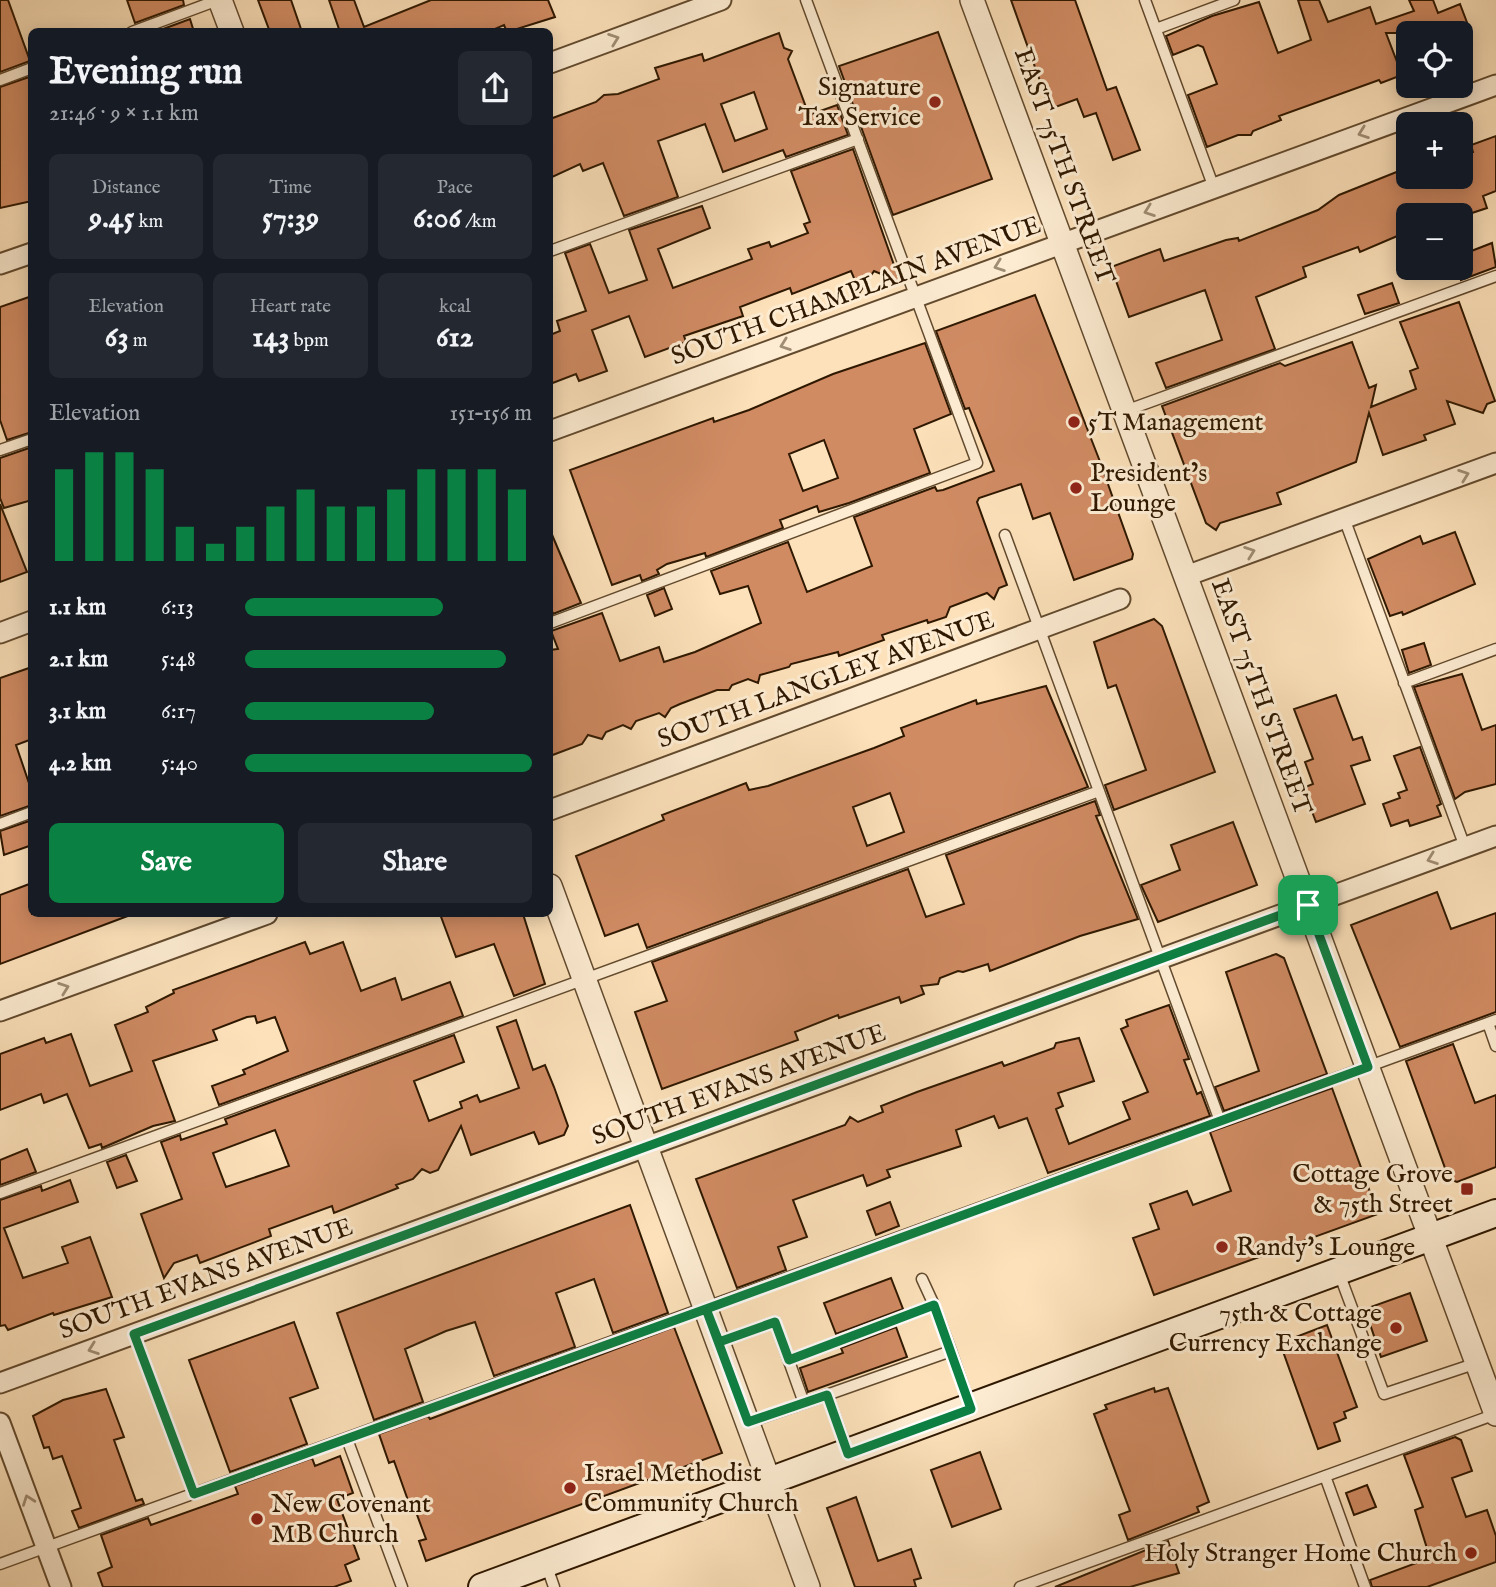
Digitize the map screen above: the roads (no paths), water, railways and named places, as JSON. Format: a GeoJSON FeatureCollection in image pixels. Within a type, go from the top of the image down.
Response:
{"type":"FeatureCollection","features":[{"type":"Feature","properties":{"kind":"main road"},"geometry":{"type":"LineString","coordinates":[[482,1587],[550,1575],[771,1483],[1496,1213]]}},
{"type":"Feature","properties":{"kind":"street"},"geometry":{"type":"LineString","coordinates":[[219,0],[230,28]]}},
{"type":"Feature","properties":{"kind":"street"},"geometry":{"type":"LineString","coordinates":[[553,62],[721,0]]}},
{"type":"Feature","properties":{"kind":"street","name":"EAST 75TH STREET"},"geometry":{"type":"LineString","coordinates":[[972,0],[1496,1414]]}},
{"type":"Feature","properties":{"kind":"street","name":"SOUTH CHAMPLAIN AVENUE"},"geometry":{"type":"LineString","coordinates":[[553,430],[1496,85]]}},
{"type":"Feature","properties":{"kind":"street"},"geometry":{"type":"LineString","coordinates":[[0,264],[28,254]]}},
{"type":"Feature","properties":{"kind":"street"},"geometry":{"type":"LineString","coordinates":[[1186,576],[1496,463]]}},
{"type":"Feature","properties":{"kind":"street","name":"SOUTH LANGLEY AVENUE"},"geometry":{"type":"LineString","coordinates":[[553,809],[1120,599]]}},
{"type":"Feature","properties":{"kind":"street"},"geometry":{"type":"LineString","coordinates":[[0,632],[28,622]]}},
{"type":"Feature","properties":{"kind":"street","name":"SOUTH EVANS AVENUE"},"geometry":{"type":"LineString","coordinates":[[0,1383],[1496,836]]}},
{"type":"Feature","properties":{"kind":"street"},"geometry":{"type":"LineString","coordinates":[[553,894],[808,1587]]}},
{"type":"Feature","properties":{"kind":"street"},"geometry":{"type":"LineString","coordinates":[[0,1011],[259,917]]}},
{"type":"Feature","properties":{"kind":"street"},"geometry":{"type":"LineString","coordinates":[[0,1423],[61,1587]]}},
{"type":"Feature","properties":{"kind":"lane"},"geometry":{"type":"LineString","coordinates":[[143,28],[219,0]]}},
{"type":"Feature","properties":{"kind":"lane"},"geometry":{"type":"LineString","coordinates":[[553,622],[977,463],[806,0]]}},
{"type":"Feature","properties":{"kind":"lane"},"geometry":{"type":"LineString","coordinates":[[1145,0],[1214,188]]}},
{"type":"Feature","properties":{"kind":"lane"},"geometry":{"type":"LineString","coordinates":[[1156,29],[1234,0]]}},
{"type":"Feature","properties":{"kind":"lane"},"geometry":{"type":"LineString","coordinates":[[0,80],[28,70]]}},
{"type":"Feature","properties":{"kind":"lane"},"geometry":{"type":"LineString","coordinates":[[553,250],[858,139]]}},
{"type":"Feature","properties":{"kind":"lane"},"geometry":{"type":"LineString","coordinates":[[1125,411],[1496,276]]}},
{"type":"Feature","properties":{"kind":"lane"},"geometry":{"type":"LineString","coordinates":[[0,450],[28,440]]}},
{"type":"Feature","properties":{"kind":"lane"},"geometry":{"type":"LineString","coordinates":[[1344,518],[1465,847]]}},
{"type":"Feature","properties":{"kind":"lane"},"geometry":{"type":"LineString","coordinates":[[1005,535],[1220,1121]]}},
{"type":"Feature","properties":{"kind":"lane"},"geometry":{"type":"LineString","coordinates":[[1404,682],[1496,649]]}},
{"type":"Feature","properties":{"kind":"lane"},"geometry":{"type":"LineString","coordinates":[[0,1193],[1098,792]]}},
{"type":"Feature","properties":{"kind":"lane"},"geometry":{"type":"LineString","coordinates":[[0,824],[28,814]]}},
{"type":"Feature","properties":{"kind":"lane"},"geometry":{"type":"LineString","coordinates":[[0,1564],[1492,1022],[1496,1046]]}},
{"type":"Feature","properties":{"kind":"lane"},"geometry":{"type":"LineString","coordinates":[[1339,1272],[1384,1394],[1477,1363]]}},
{"type":"Feature","properties":{"kind":"lane"},"geometry":{"type":"LineString","coordinates":[[922,1279],[971,1409]]}},
{"type":"Feature","properties":{"kind":"lane"},"geometry":{"type":"LineString","coordinates":[[789,1360],[934,1305]]}},
{"type":"Feature","properties":{"kind":"lane"},"geometry":{"type":"LineString","coordinates":[[719,1342],[775,1322],[804,1403]]}},
{"type":"Feature","properties":{"kind":"lane"},"geometry":{"type":"LineString","coordinates":[[134,1334],[194,1494]]}},
{"type":"Feature","properties":{"kind":"lane"},"geometry":{"type":"LineString","coordinates":[[748,1422],[951,1352]]}},
{"type":"Feature","properties":{"kind":"lane"},"geometry":{"type":"LineString","coordinates":[[827,1395],[848,1454]]}},
{"type":"Feature","properties":{"kind":"lane"},"geometry":{"type":"LineString","coordinates":[[1020,1587],[1496,1414]]}},
{"type":"Feature","properties":{"kind":"lane"},"geometry":{"type":"LineString","coordinates":[[347,1439],[402,1587]]}},
{"type":"Feature","properties":{"kind":"lane"},"geometry":{"type":"LineString","coordinates":[[1325,1476],[1365,1587]]}},
{"type":"Feature","properties":{"kind":"place","name":"Signature Tax Service"},"geometry":{"type":"Point","coordinates":[935,102]}},
{"type":"Feature","properties":{"kind":"place","name":"5T Management"},"geometry":{"type":"Point","coordinates":[1074,422]}},
{"type":"Feature","properties":{"kind":"place","name":"President’s Lounge"},"geometry":{"type":"Point","coordinates":[1076,488]}},
{"type":"Feature","properties":{"kind":"place","name":"Cottage Grove & 75th Street"},"geometry":{"type":"Point","coordinates":[1467,1189]}},
{"type":"Feature","properties":{"kind":"place","name":"Randy's Lounge"},"geometry":{"type":"Point","coordinates":[1222,1247]}},
{"type":"Feature","properties":{"kind":"place","name":"75th & Cottage Currency Exchange"},"geometry":{"type":"Point","coordinates":[1396,1328]}},
{"type":"Feature","properties":{"kind":"place","name":"Israel Methodist Community Church"},"geometry":{"type":"Point","coordinates":[570,1488]}},
{"type":"Feature","properties":{"kind":"place","name":"New Covenant MB Church"},"geometry":{"type":"Point","coordinates":[257,1519]}},
{"type":"Feature","properties":{"kind":"place","name":"Holy Stranger Home Church"},"geometry":{"type":"Point","coordinates":[1471,1553]}}]}
